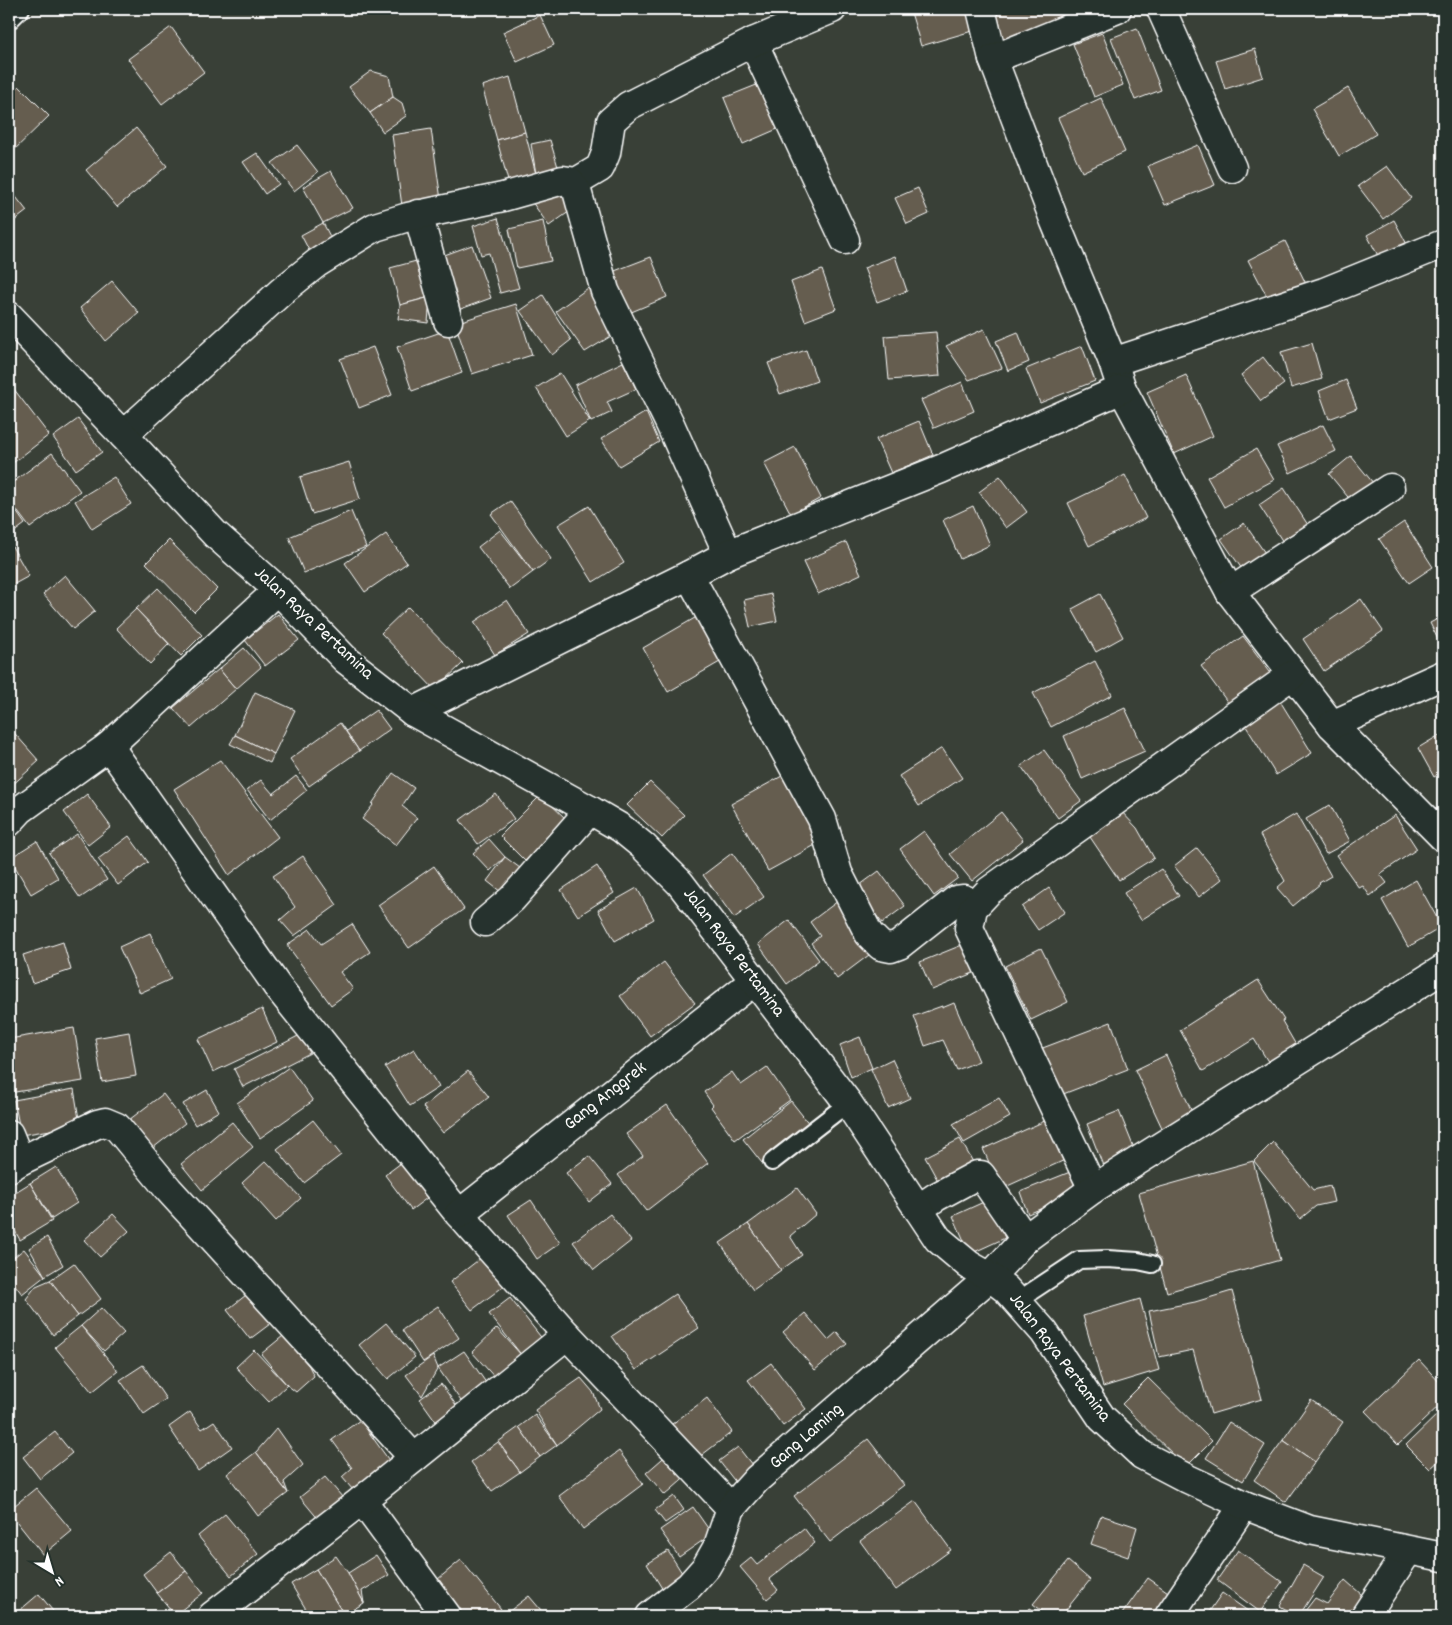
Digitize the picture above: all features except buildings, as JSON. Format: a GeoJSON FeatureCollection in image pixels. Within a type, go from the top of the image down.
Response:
{"type":"FeatureCollection","features":[{"type":"Feature","properties":{"kind":"street"},"geometry":{"type":"LineString","coordinates":[[574,184],[600,168],[606,153],[611,122],[628,106],[753,42],[832,9]]}},
{"type":"Feature","properties":{"kind":"street"},"geometry":{"type":"LineString","coordinates":[[981,9],[994,59],[1055,222],[1113,362],[1122,389],[1230,592],[1332,725],[1443,837]]}},
{"type":"Feature","properties":{"kind":"street"},"geometry":{"type":"LineString","coordinates":[[994,59],[1117,9]]}},
{"type":"Feature","properties":{"kind":"street"},"geometry":{"type":"LineString","coordinates":[[1161,9],[1232,168]]}},
{"type":"Feature","properties":{"kind":"street"},"geometry":{"type":"LineString","coordinates":[[753,42],[845,240]]}},
{"type":"Feature","properties":{"kind":"street"},"geometry":{"type":"LineString","coordinates":[[123,435],[282,291],[317,263],[376,226],[418,214],[503,197],[563,180],[570,181],[574,184],[577,191],[606,292],[670,424],[728,554]]}},
{"type":"Feature","properties":{"kind":"street"},"geometry":{"type":"LineString","coordinates":[[418,214],[448,321]]}},
{"type":"Feature","properties":{"kind":"street"},"geometry":{"type":"LineString","coordinates":[[1113,362],[1324,292],[1443,244]]}},
{"type":"Feature","properties":{"kind":"street","name":"Jalan Raya Pertamina"},"geometry":{"type":"LineString","coordinates":[[9,316],[215,534],[278,590],[344,660],[414,712],[621,828],[643,846],[680,883],[848,1104],[938,1239],[968,1266],[990,1277],[1018,1301],[1044,1332],[1102,1418],[1142,1455],[1188,1479],[1310,1530],[1443,1557]]}},
{"type":"Feature","properties":{"kind":"street"},"geometry":{"type":"LineString","coordinates":[[414,712],[728,554],[941,469],[1122,389]]}},
{"type":"Feature","properties":{"kind":"street"},"geometry":{"type":"LineString","coordinates":[[1230,592],[1390,488]]}},
{"type":"Feature","properties":{"kind":"street"},"geometry":{"type":"LineString","coordinates":[[689,575],[822,819],[838,873],[869,934],[881,946],[891,948],[899,945],[956,900],[964,899],[972,908]]}},
{"type":"Feature","properties":{"kind":"street"},"geometry":{"type":"LineString","coordinates":[[12,810],[109,746],[278,590]]}},
{"type":"Feature","properties":{"kind":"street"},"geometry":{"type":"LineString","coordinates":[[1092,1189],[969,928],[972,908],[989,891],[1292,675]]}},
{"type":"Feature","properties":{"kind":"street"},"geometry":{"type":"LineString","coordinates":[[1332,725],[1443,675]]}},
{"type":"Feature","properties":{"kind":"street"},"geometry":{"type":"LineString","coordinates":[[109,746],[277,986],[458,1214],[567,1335],[732,1508]]}},
{"type":"Feature","properties":{"kind":"street"},"geometry":{"type":"LineString","coordinates":[[485,922],[512,899],[590,810]]}},
{"type":"Feature","properties":{"kind":"street","name":"Gang Laming"},"geometry":{"type":"LineString","coordinates":[[650,1616],[689,1586],[706,1567],[718,1546],[732,1508],[763,1474],[990,1277],[1025,1239],[1092,1189],[1443,969]]}},
{"type":"Feature","properties":{"kind":"street","name":"Gang Anggrek"},"geometry":{"type":"LineString","coordinates":[[458,1214],[754,981]]}},
{"type":"Feature","properties":{"kind":"street"},"geometry":{"type":"LineString","coordinates":[[9,1134],[14,1164],[97,1124],[105,1122],[117,1127],[169,1190],[414,1458]]}},
{"type":"Feature","properties":{"kind":"street"},"geometry":{"type":"LineString","coordinates":[[918,1210],[952,1188],[977,1175],[981,1175],[1025,1239]]}},
{"type":"Feature","properties":{"kind":"street"},"geometry":{"type":"LineString","coordinates":[[212,1616],[362,1500],[567,1335]]}},
{"type":"Feature","properties":{"kind":"street"},"geometry":{"type":"LineString","coordinates":[[362,1500],[447,1616]]}},
{"type":"Feature","properties":{"kind":"street"},"geometry":{"type":"LineString","coordinates":[[1169,1616],[1244,1504]]}},
{"type":"Feature","properties":{"kind":"street"},"geometry":{"type":"LineString","coordinates":[[1365,1616],[1408,1551]]}},
{"type":"Feature","properties":{"kind":"lane"},"geometry":{"type":"LineString","coordinates":[[9,21],[21,9]]}},
{"type":"Feature","properties":{"kind":"lane"},"geometry":{"type":"LineString","coordinates":[[772,1162],[848,1104]]}},
{"type":"Feature","properties":{"kind":"lane"},"geometry":{"type":"LineString","coordinates":[[1018,1301],[1079,1260],[1107,1259],[1152,1264]]}}]}
